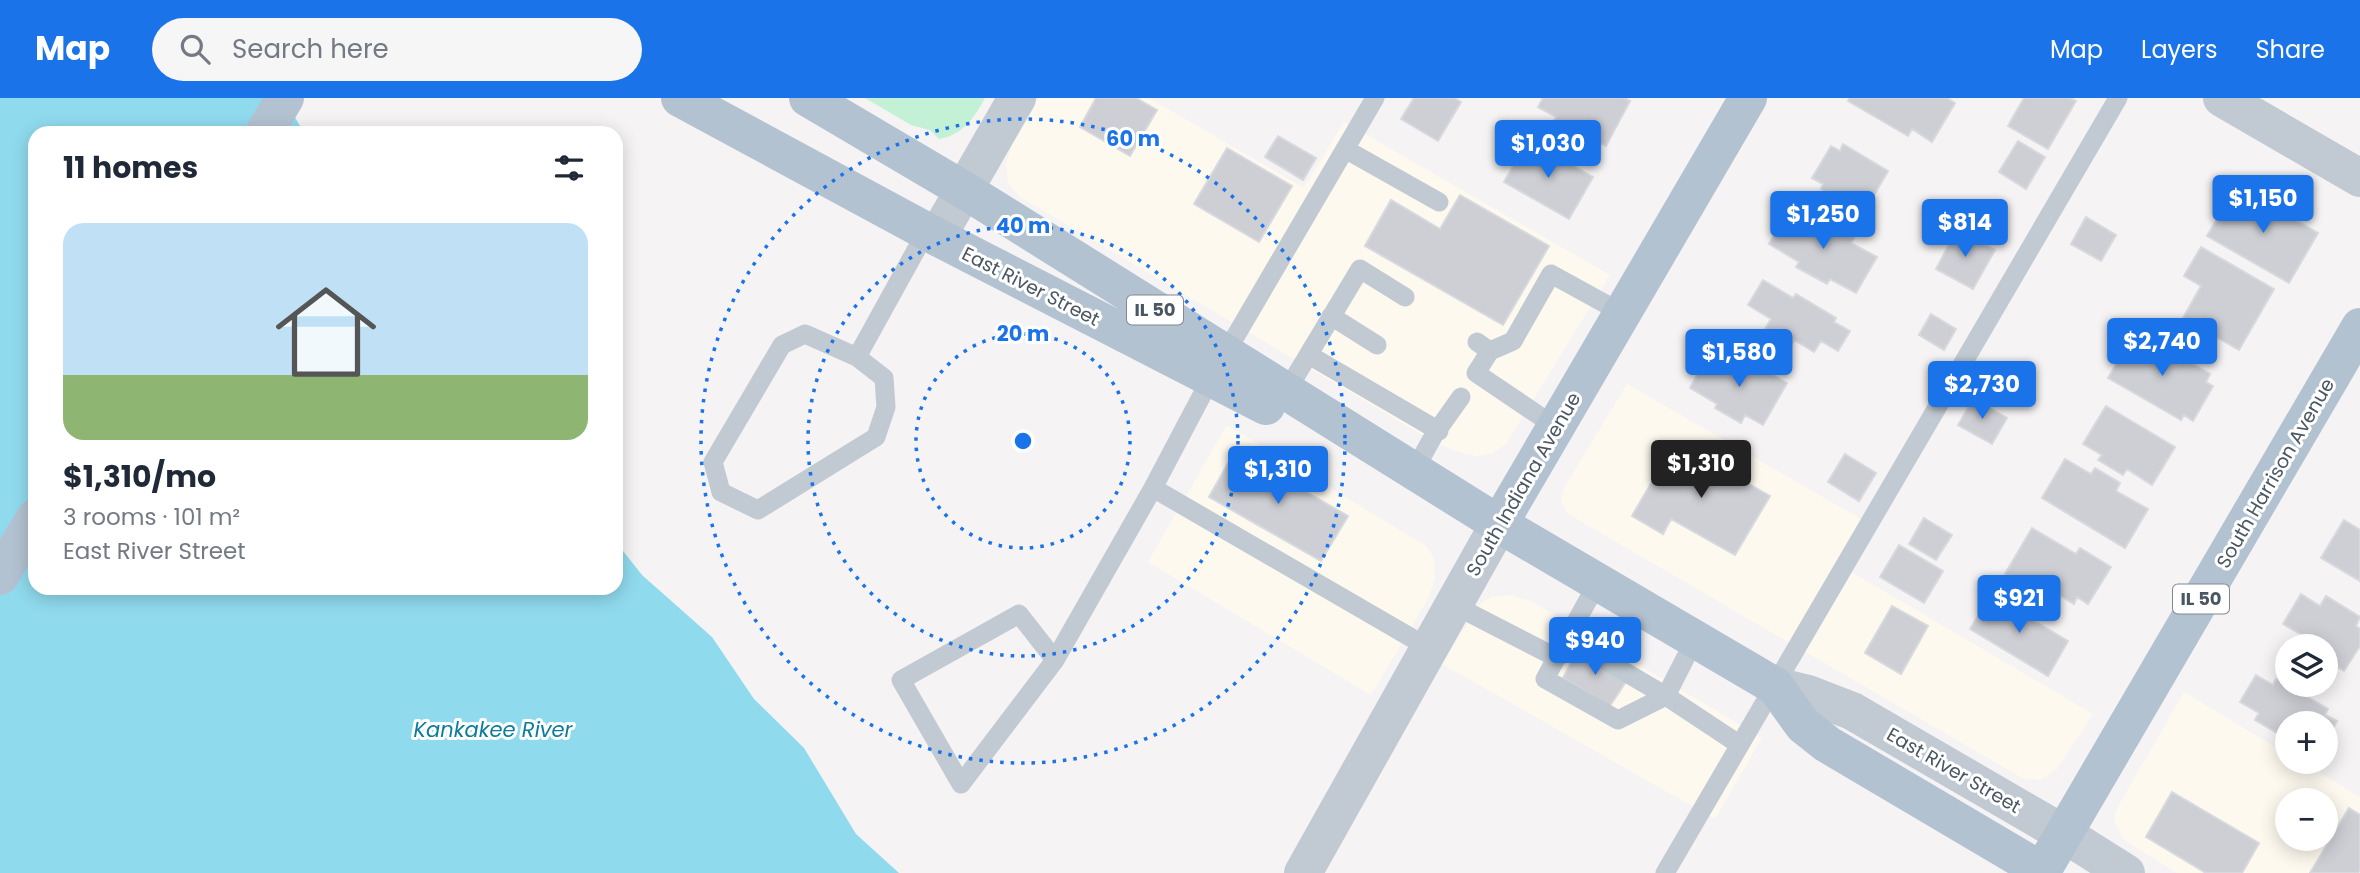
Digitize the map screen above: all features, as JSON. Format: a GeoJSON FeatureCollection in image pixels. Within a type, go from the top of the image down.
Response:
{"type":"FeatureCollection","features":[{"type":"Feature","properties":{"kind":"main road","name":"East River Street"},"geometry":{"type":"LineString","coordinates":[[680,98],[931,235],[1218,366],[1286,392],[1499,524],[1775,686],[1803,725],[1827,744],[2043,872]]}},
{"type":"Feature","properties":{"kind":"main road","name":"East River Street"},"geometry":{"type":"LineString","coordinates":[[808,98],[964,190],[1218,366],[1499,524]]}},
{"type":"Feature","properties":{"kind":"main road","name":"South Indiana Avenue"},"geometry":{"type":"LineString","coordinates":[[1499,524],[1748,98]]}},
{"type":"Feature","properties":{"kind":"main road","name":"South Harrison Avenue"},"geometry":{"type":"LineString","coordinates":[[2043,872],[2360,327]]}},
{"type":"Feature","properties":{"kind":"main road"},"geometry":{"type":"LineString","coordinates":[[0,576],[28,530]]}},
{"type":"Feature","properties":{"kind":"street"},"geometry":{"type":"LineString","coordinates":[[931,235],[964,190],[1017,98]]}},
{"type":"Feature","properties":{"kind":"street"},"geometry":{"type":"LineString","coordinates":[[2222,98],[2360,178]]}},
{"type":"Feature","properties":{"kind":"street","name":"South Indiana Avenue"},"geometry":{"type":"LineString","coordinates":[[1303,873],[1499,524]]}},
{"type":"Feature","properties":{"kind":"street","name":"East River Street"},"geometry":{"type":"LineString","coordinates":[[1775,686],[1808,694],[1852,711],[2126,873]]}},
{"type":"Feature","properties":{"kind":"lane"},"geometry":{"type":"LineString","coordinates":[[1055,660],[1019,614],[901,680],[961,784],[1055,660],[1153,488],[1218,366],[1375,98]]}},
{"type":"Feature","properties":{"kind":"lane"},"geometry":{"type":"LineString","coordinates":[[1665,873],[2118,98]]}},
{"type":"Feature","properties":{"kind":"lane"},"geometry":{"type":"LineString","coordinates":[[1345,149],[1439,202]]}},
{"type":"Feature","properties":{"kind":"lane"},"geometry":{"type":"LineString","coordinates":[[857,357],[931,235]]}},
{"type":"Feature","properties":{"kind":"lane"},"geometry":{"type":"LineString","coordinates":[[1286,392],[1360,269],[1405,298]]}},
{"type":"Feature","properties":{"kind":"lane"},"geometry":{"type":"LineString","coordinates":[[1414,471],[1438,430],[1454,393],[1476,373],[1483,347],[1513,341],[1550,274],[1622,313]]}},
{"type":"Feature","properties":{"kind":"lane"},"geometry":{"type":"LineString","coordinates":[[1331,316],[1377,345]]}},
{"type":"Feature","properties":{"kind":"lane"},"geometry":{"type":"LineString","coordinates":[[805,334],[857,357],[884,378],[886,407],[876,437],[758,510],[721,492],[713,463],[782,345],[805,334]]}},
{"type":"Feature","properties":{"kind":"lane"},"geometry":{"type":"LineString","coordinates":[[1309,355],[1438,430]]}},
{"type":"Feature","properties":{"kind":"lane"},"geometry":{"type":"LineString","coordinates":[[1476,373],[1556,427]]}},
{"type":"Feature","properties":{"kind":"lane"},"geometry":{"type":"LineString","coordinates":[[1153,488],[1429,648]]}},
{"type":"Feature","properties":{"kind":"lane"},"geometry":{"type":"LineString","coordinates":[[1598,583],[1545,679],[1618,720],[1666,696],[1695,639]]}},
{"type":"Feature","properties":{"kind":"lane"},"geometry":{"type":"LineString","coordinates":[[1454,605],[1557,658]]}},
{"type":"Feature","properties":{"kind":"lane"},"geometry":{"type":"LineString","coordinates":[[1567,638],[1666,696],[1740,745]]}},
{"type":"Feature","properties":{"kind":"shaded area"},"geometry":{"type":"Polygon","coordinates":[[[1039,98],[1149,98],[1304,188],[1344,122],[1610,275],[1506,444],[1492,454],[1475,456],[1456,451],[1434,442],[1020,197],[1008,183],[1006,164],[1012,144],[1039,98]]]}},
{"type":"Feature","properties":{"kind":"shaded area"},"geometry":{"type":"Polygon","coordinates":[[[1627,384],[1861,519],[1836,563],[2093,714],[2057,769],[2040,780],[2022,778],[1568,514],[1561,502],[1563,490],[1627,384]]]}},
{"type":"Feature","properties":{"kind":"shaded area"},"geometry":{"type":"Polygon","coordinates":[[[1227,425],[1426,546],[1434,558],[1435,578],[1428,599],[1371,695],[1148,562],[1227,425]]]}},
{"type":"Feature","properties":{"kind":"shaded area"},"geometry":{"type":"Polygon","coordinates":[[[1509,595],[1531,601],[1762,738],[1715,819],[1442,664],[1480,604],[1491,597],[1509,595]]]}},
{"type":"Feature","properties":{"kind":"shaded area"},"geometry":{"type":"Polygon","coordinates":[[[2184,692],[2275,747],[2275,774],[2322,774],[2360,797],[2360,873],[2177,873],[2125,841],[2115,823],[2115,812],[2184,692]]]}},
{"type":"Feature","properties":{"kind":"green space"},"geometry":{"type":"Polygon","coordinates":[[[865,98],[985,98],[967,125],[955,134],[939,139],[930,130],[911,125],[865,98]]]}},
{"type":"Feature","properties":{"kind":"water","name":"Kankakee River"},"geometry":{"type":"Polygon","coordinates":[[[0,98],[284,98],[300,126],[28,126],[28,595],[623,595],[623,551],[642,575],[712,637],[754,699],[804,748],[856,834],[899,873],[0,873],[0,98]]]}},
{"type":"Feature","properties":{"kind":"building"},"geometry":{"type":"Polygon","coordinates":[[[1096,98],[1136,98],[1157,110],[1130,156],[1080,127],[1096,98]]]}},
{"type":"Feature","properties":{"kind":"building"},"geometry":{"type":"Polygon","coordinates":[[[1414,98],[1454,98],[1461,102],[1438,141],[1401,119],[1414,98]]]}},
{"type":"Feature","properties":{"kind":"building"},"geometry":{"type":"Polygon","coordinates":[[[1543,98],[1624,98],[1630,101],[1606,146],[1582,133],[1578,139],[1552,124],[1556,117],[1538,107],[1543,98]]]}},
{"type":"Feature","properties":{"kind":"building"},"geometry":{"type":"Polygon","coordinates":[[[1850,98],[1947,98],[1955,103],[1932,142],[1912,129],[1908,136],[1848,101],[1850,98]]]}},
{"type":"Feature","properties":{"kind":"building"},"geometry":{"type":"Polygon","coordinates":[[[2024,98],[2070,98],[2076,101],[2048,149],[2008,126],[2024,98]]]}},
{"type":"Feature","properties":{"kind":"building"},"geometry":{"type":"Polygon","coordinates":[[[1278,136],[1316,158],[1303,180],[1265,157],[1278,136]]]}},
{"type":"Feature","properties":{"kind":"building"},"geometry":{"type":"Polygon","coordinates":[[[1528,140],[1593,177],[1569,219],[1504,182],[1528,140]]]}},
{"type":"Feature","properties":{"kind":"building"},"geometry":{"type":"Polygon","coordinates":[[[2018,141],[2045,157],[2026,189],[1999,172],[2018,141]]]}},
{"type":"Feature","properties":{"kind":"building"},"geometry":{"type":"Polygon","coordinates":[[[1843,144],[1888,171],[1863,214],[1821,189],[1823,184],[1812,178],[1831,146],[1840,151],[1843,144]]]}},
{"type":"Feature","properties":{"kind":"building"},"geometry":{"type":"Polygon","coordinates":[[[1227,148],[1292,186],[1259,242],[1194,204],[1227,148]]]}},
{"type":"Feature","properties":{"kind":"building"},"geometry":{"type":"Polygon","coordinates":[[[2236,187],[2318,233],[2289,283],[2207,236],[2236,187]]]}},
{"type":"Feature","properties":{"kind":"building"},"geometry":{"type":"Polygon","coordinates":[[[1460,195],[1549,246],[1503,325],[1365,246],[1391,200],[1440,229],[1460,195]]]}},
{"type":"Feature","properties":{"kind":"building"},"geometry":{"type":"Polygon","coordinates":[[[1790,208],[1822,227],[1825,221],[1854,238],[1851,243],[1877,257],[1856,293],[1830,279],[1827,284],[1796,267],[1799,262],[1769,244],[1790,208]]]}},
{"type":"Feature","properties":{"kind":"building"},"geometry":{"type":"Polygon","coordinates":[[[2086,217],[2116,235],[2101,261],[2071,244],[2086,217]]]}},
{"type":"Feature","properties":{"kind":"building"},"geometry":{"type":"Polygon","coordinates":[[[1957,230],[1995,250],[1973,289],[1936,269],[1957,230]]]}},
{"type":"Feature","properties":{"kind":"building"},"geometry":{"type":"Polygon","coordinates":[[[2201,247],[2274,289],[2239,350],[2183,318],[2201,286],[2184,276],[2201,247]]]}},
{"type":"Feature","properties":{"kind":"building"},"geometry":{"type":"Polygon","coordinates":[[[1763,280],[1793,298],[1796,294],[1836,318],[1834,322],[1850,331],[1838,351],[1821,341],[1814,352],[1794,340],[1790,347],[1764,331],[1771,319],[1748,305],[1763,280]]]}},
{"type":"Feature","properties":{"kind":"building"},"geometry":{"type":"Polygon","coordinates":[[[1931,314],[1956,329],[1944,350],[1919,335],[1931,314]]]}},
{"type":"Feature","properties":{"kind":"building"},"geometry":{"type":"Polygon","coordinates":[[[2136,331],[2210,374],[2206,382],[2213,386],[2193,421],[2184,415],[2181,420],[2108,378],[2136,331]]]}},
{"type":"Feature","properties":{"kind":"building"},"geometry":{"type":"Polygon","coordinates":[[[1710,353],[1735,368],[1742,357],[1787,383],[1763,425],[1745,415],[1741,423],[1715,408],[1717,404],[1690,388],[1710,353]]]}},
{"type":"Feature","properties":{"kind":"building"},"geometry":{"type":"Polygon","coordinates":[[[1973,399],[2007,418],[1992,444],[1958,425],[1973,399]]]}},
{"type":"Feature","properties":{"kind":"building"},"geometry":{"type":"Polygon","coordinates":[[[2106,406],[2175,447],[2152,485],[2127,469],[2123,475],[2098,460],[2102,455],[2083,444],[2106,406]]]}},
{"type":"Feature","properties":{"kind":"building"},"geometry":{"type":"Polygon","coordinates":[[[1675,442],[1770,496],[1735,555],[1671,519],[1663,534],[1632,516],[1675,442]]]}},
{"type":"Feature","properties":{"kind":"building"},"geometry":{"type":"Polygon","coordinates":[[[1235,451],[1348,516],[1321,561],[1209,497],[1235,451]]]}},
{"type":"Feature","properties":{"kind":"building"},"geometry":{"type":"Polygon","coordinates":[[[1845,454],[1876,473],[1859,501],[1828,482],[1845,454]]]}},
{"type":"Feature","properties":{"kind":"building"},"geometry":{"type":"Polygon","coordinates":[[[2065,459],[2091,474],[2095,468],[2120,483],[2116,491],[2148,509],[2125,548],[2042,498],[2065,459]]]}},
{"type":"Feature","properties":{"kind":"building"},"geometry":{"type":"Polygon","coordinates":[[[1924,518],[1952,535],[1936,560],[1909,544],[1924,518]]]}},
{"type":"Feature","properties":{"kind":"building"},"geometry":{"type":"Polygon","coordinates":[[[2344,520],[2360,530],[2360,581],[2321,558],[2344,520]]]}},
{"type":"Feature","properties":{"kind":"building"},"geometry":{"type":"Polygon","coordinates":[[[2032,528],[2076,554],[2080,548],[2111,567],[2088,604],[2077,597],[2074,604],[2056,593],[2051,601],[2005,574],[2032,528]]]}},
{"type":"Feature","properties":{"kind":"building"},"geometry":{"type":"Polygon","coordinates":[[[1899,545],[1943,571],[1924,603],[1880,577],[1899,545]]]}},
{"type":"Feature","properties":{"kind":"building"},"geometry":{"type":"Polygon","coordinates":[[[2301,594],[2320,606],[2326,596],[2360,617],[2356,626],[2360,629],[2360,646],[2344,671],[2338,667],[2338,634],[2300,634],[2283,624],[2301,594]]]}},
{"type":"Feature","properties":{"kind":"building"},"geometry":{"type":"Polygon","coordinates":[[[1991,595],[2068,641],[2048,676],[1970,629],[1991,595]]]}},
{"type":"Feature","properties":{"kind":"building"},"geometry":{"type":"Polygon","coordinates":[[[1892,606],[1928,626],[1901,674],[1865,653],[1892,606]]]}},
{"type":"Feature","properties":{"kind":"building"},"geometry":{"type":"Polygon","coordinates":[[[1579,648],[1629,677],[1610,706],[1563,678],[1579,648]]]}},
{"type":"Feature","properties":{"kind":"building"},"geometry":{"type":"Polygon","coordinates":[[[2256,675],[2273,685],[2275,681],[2275,697],[2307,697],[2328,709],[2275,711],[2275,732],[2255,720],[2259,713],[2240,702],[2256,675]]]}},
{"type":"Feature","properties":{"kind":"building"},"geometry":{"type":"Polygon","coordinates":[[[2172,792],[2259,843],[2242,873],[2206,873],[2146,837],[2172,792]]]}},
{"type":"Feature","properties":{"kind":"building"},"geometry":{"type":"Polygon","coordinates":[[[2349,808],[2360,815],[2360,870],[2358,873],[2310,873],[2323,851],[2338,851],[2338,826],[2349,808]]]}}]}
